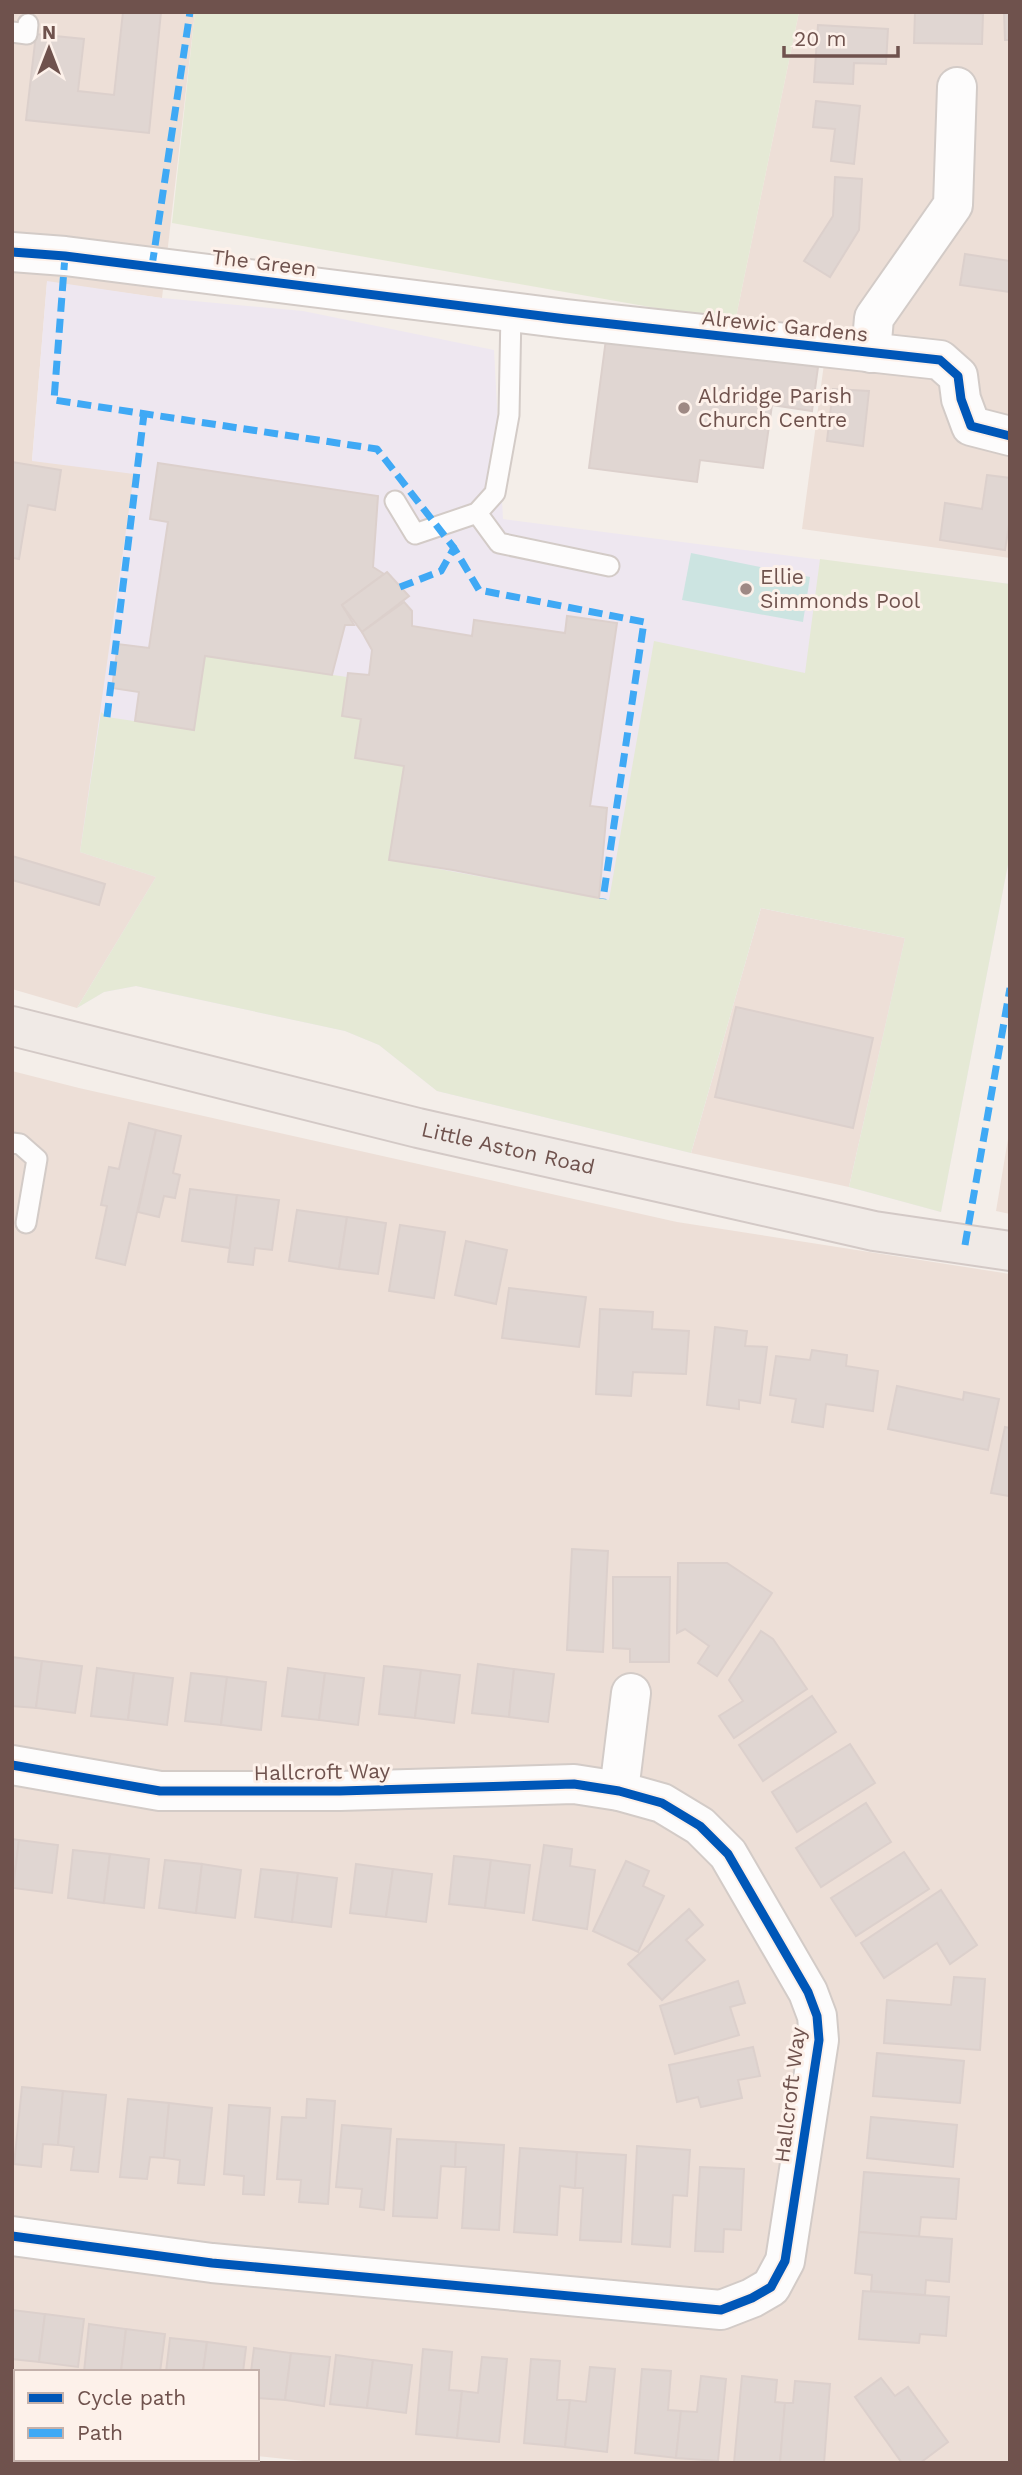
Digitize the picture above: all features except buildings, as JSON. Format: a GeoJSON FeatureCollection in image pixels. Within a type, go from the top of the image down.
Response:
{"type":"FeatureCollection","features":[{"type":"Feature","properties":{"kind":"main road","name":"Little Aston Road"},"geometry":{"type":"LineString","coordinates":[[12,1026],[418,1128],[874,1231],[1010,1251]]}},
{"type":"Feature","properties":{"kind":"street","name":"Alrewic Gardens"},"geometry":{"type":"LineString","coordinates":[[871,354],[874,318],[953,205],[957,87]]}},
{"type":"Feature","properties":{"kind":"street","name":"The Green"},"geometry":{"type":"LineString","coordinates":[[12,252],[78,257],[510,312]]}},
{"type":"Feature","properties":{"kind":"street","name":"Alrewic Gardens"},"geometry":{"type":"LineString","coordinates":[[510,312],[940,360],[958,376],[961,398],[971,426],[1010,436]]}},
{"type":"Feature","properties":{"kind":"street"},"geometry":{"type":"LineString","coordinates":[[619,1791],[631,1693]]}},
{"type":"Feature","properties":{"kind":"street","name":"Hallcroft Way"},"geometry":{"type":"LineString","coordinates":[[12,1765],[160,1791],[340,1791],[574,1784],[619,1791],[662,1803],[700,1826],[728,1854],[808,1992],[817,2016],[819,2040],[785,2261],[771,2287],[721,2310],[212,2263],[12,2236]]}},
{"type":"Feature","properties":{"kind":"lane"},"geometry":{"type":"LineString","coordinates":[[395,501],[415,534],[477,513],[495,493],[509,415],[510,312]]}},
{"type":"Feature","properties":{"kind":"lane"},"geometry":{"type":"LineString","coordinates":[[477,513],[499,543],[609,566]]}},
{"type":"Feature","properties":{"kind":"lane"},"geometry":{"type":"LineString","coordinates":[[12,1143],[20,1144],[37,1159],[26,1223]]}},
{"type":"Feature","properties":{"kind":"shaded area"},"geometry":{"type":"Polygon","coordinates":[[[12,12],[195,12],[162,298],[47,282],[32,460],[134,473],[157,877],[77,1008],[12,989],[12,12]]]}},
{"type":"Feature","properties":{"kind":"shaded area"},"geometry":{"type":"Polygon","coordinates":[[[799,12],[1010,12],[1010,558],[802,529],[829,326],[735,322],[799,12]]]}},
{"type":"Feature","properties":{"kind":"shaded area"},"geometry":{"type":"Polygon","coordinates":[[[47,281],[162,298],[303,311],[494,350],[503,519],[1010,584],[1010,854],[941,1212],[849,1187],[905,938],[761,908],[691,1153],[437,1091],[379,1045],[345,1031],[136,986],[104,992],[77,1008],[156,877],[80,852],[134,474],[32,461],[47,281]]]}},
{"type":"Feature","properties":{"kind":"shaded area"},"geometry":{"type":"Polygon","coordinates":[[[761,908],[906,938],[849,1187],[691,1153],[761,908]]]}},
{"type":"Feature","properties":{"kind":"shaded area"},"geometry":{"type":"Polygon","coordinates":[[[12,1071],[677,1222],[1010,1274],[1010,2463],[323,2463],[259,2456],[259,2370],[14,2370],[12,2432],[12,1071]]]}},
{"type":"Feature","properties":{"kind":"shaded area"},"geometry":{"type":"Polygon","coordinates":[[[1010,1127],[1010,1214],[996,1211],[1010,1127]]]}},
{"type":"Feature","properties":{"kind":"green space"},"geometry":{"type":"Polygon","coordinates":[[[195,12],[799,12],[735,322],[172,223],[195,12]]]}},
{"type":"Feature","properties":{"kind":"green space"},"geometry":{"type":"Polygon","coordinates":[[[820,559],[1010,584],[1010,854],[941,1212],[849,1187],[905,938],[761,908],[691,1153],[437,1091],[379,1045],[345,1031],[136,986],[104,992],[77,1008],[156,877],[80,852],[101,712],[107,717],[194,730],[205,656],[347,677],[342,716],[361,719],[355,758],[404,766],[390,860],[609,900],[654,641],[805,673],[820,559]]]}},
{"type":"Feature","properties":{"kind":"water","name":"Ellie Simmonds Pool"},"geometry":{"type":"Polygon","coordinates":[[[691,553],[810,577],[803,622],[682,600],[691,553]]]}},
{"type":"Feature","properties":{"kind":"marked path"},"geometry":{"type":"LineString","coordinates":[[152,266],[190,12]]}},
{"type":"Feature","properties":{"kind":"marked path"},"geometry":{"type":"LineString","coordinates":[[65,256],[54,400],[377,449],[454,548]]}},
{"type":"Feature","properties":{"kind":"marked path"},"geometry":{"type":"LineString","coordinates":[[107,717],[144,414]]}},
{"type":"Feature","properties":{"kind":"marked path"},"geometry":{"type":"LineString","coordinates":[[400,587],[441,571],[454,548],[479,590],[644,622],[603,899]]}},
{"type":"Feature","properties":{"kind":"marked path"},"geometry":{"type":"LineString","coordinates":[[965,1245],[1010,988]]}},
{"type":"Feature","properties":{"kind":"cycle path"},"geometry":{"type":"LineString","coordinates":[[12,252],[65,256],[566,319],[940,360],[958,376],[961,399],[971,426],[1010,436]]}},
{"type":"Feature","properties":{"kind":"cycle path"},"geometry":{"type":"LineString","coordinates":[[12,1765],[160,1791],[340,1791],[574,1784],[619,1791],[662,1803],[700,1826],[728,1854],[808,1992],[817,2016],[819,2040],[785,2261],[771,2287],[721,2310],[212,2263],[12,2236]]}},
{"type":"Feature","properties":{"kind":"place","name":"Aldridge Parish Church Centre"},"geometry":{"type":"Point","coordinates":[684,408]}},
{"type":"Feature","properties":{"kind":"place","name":"Ellie Simmonds Pool"},"geometry":{"type":"Point","coordinates":[746,589]}}]}
